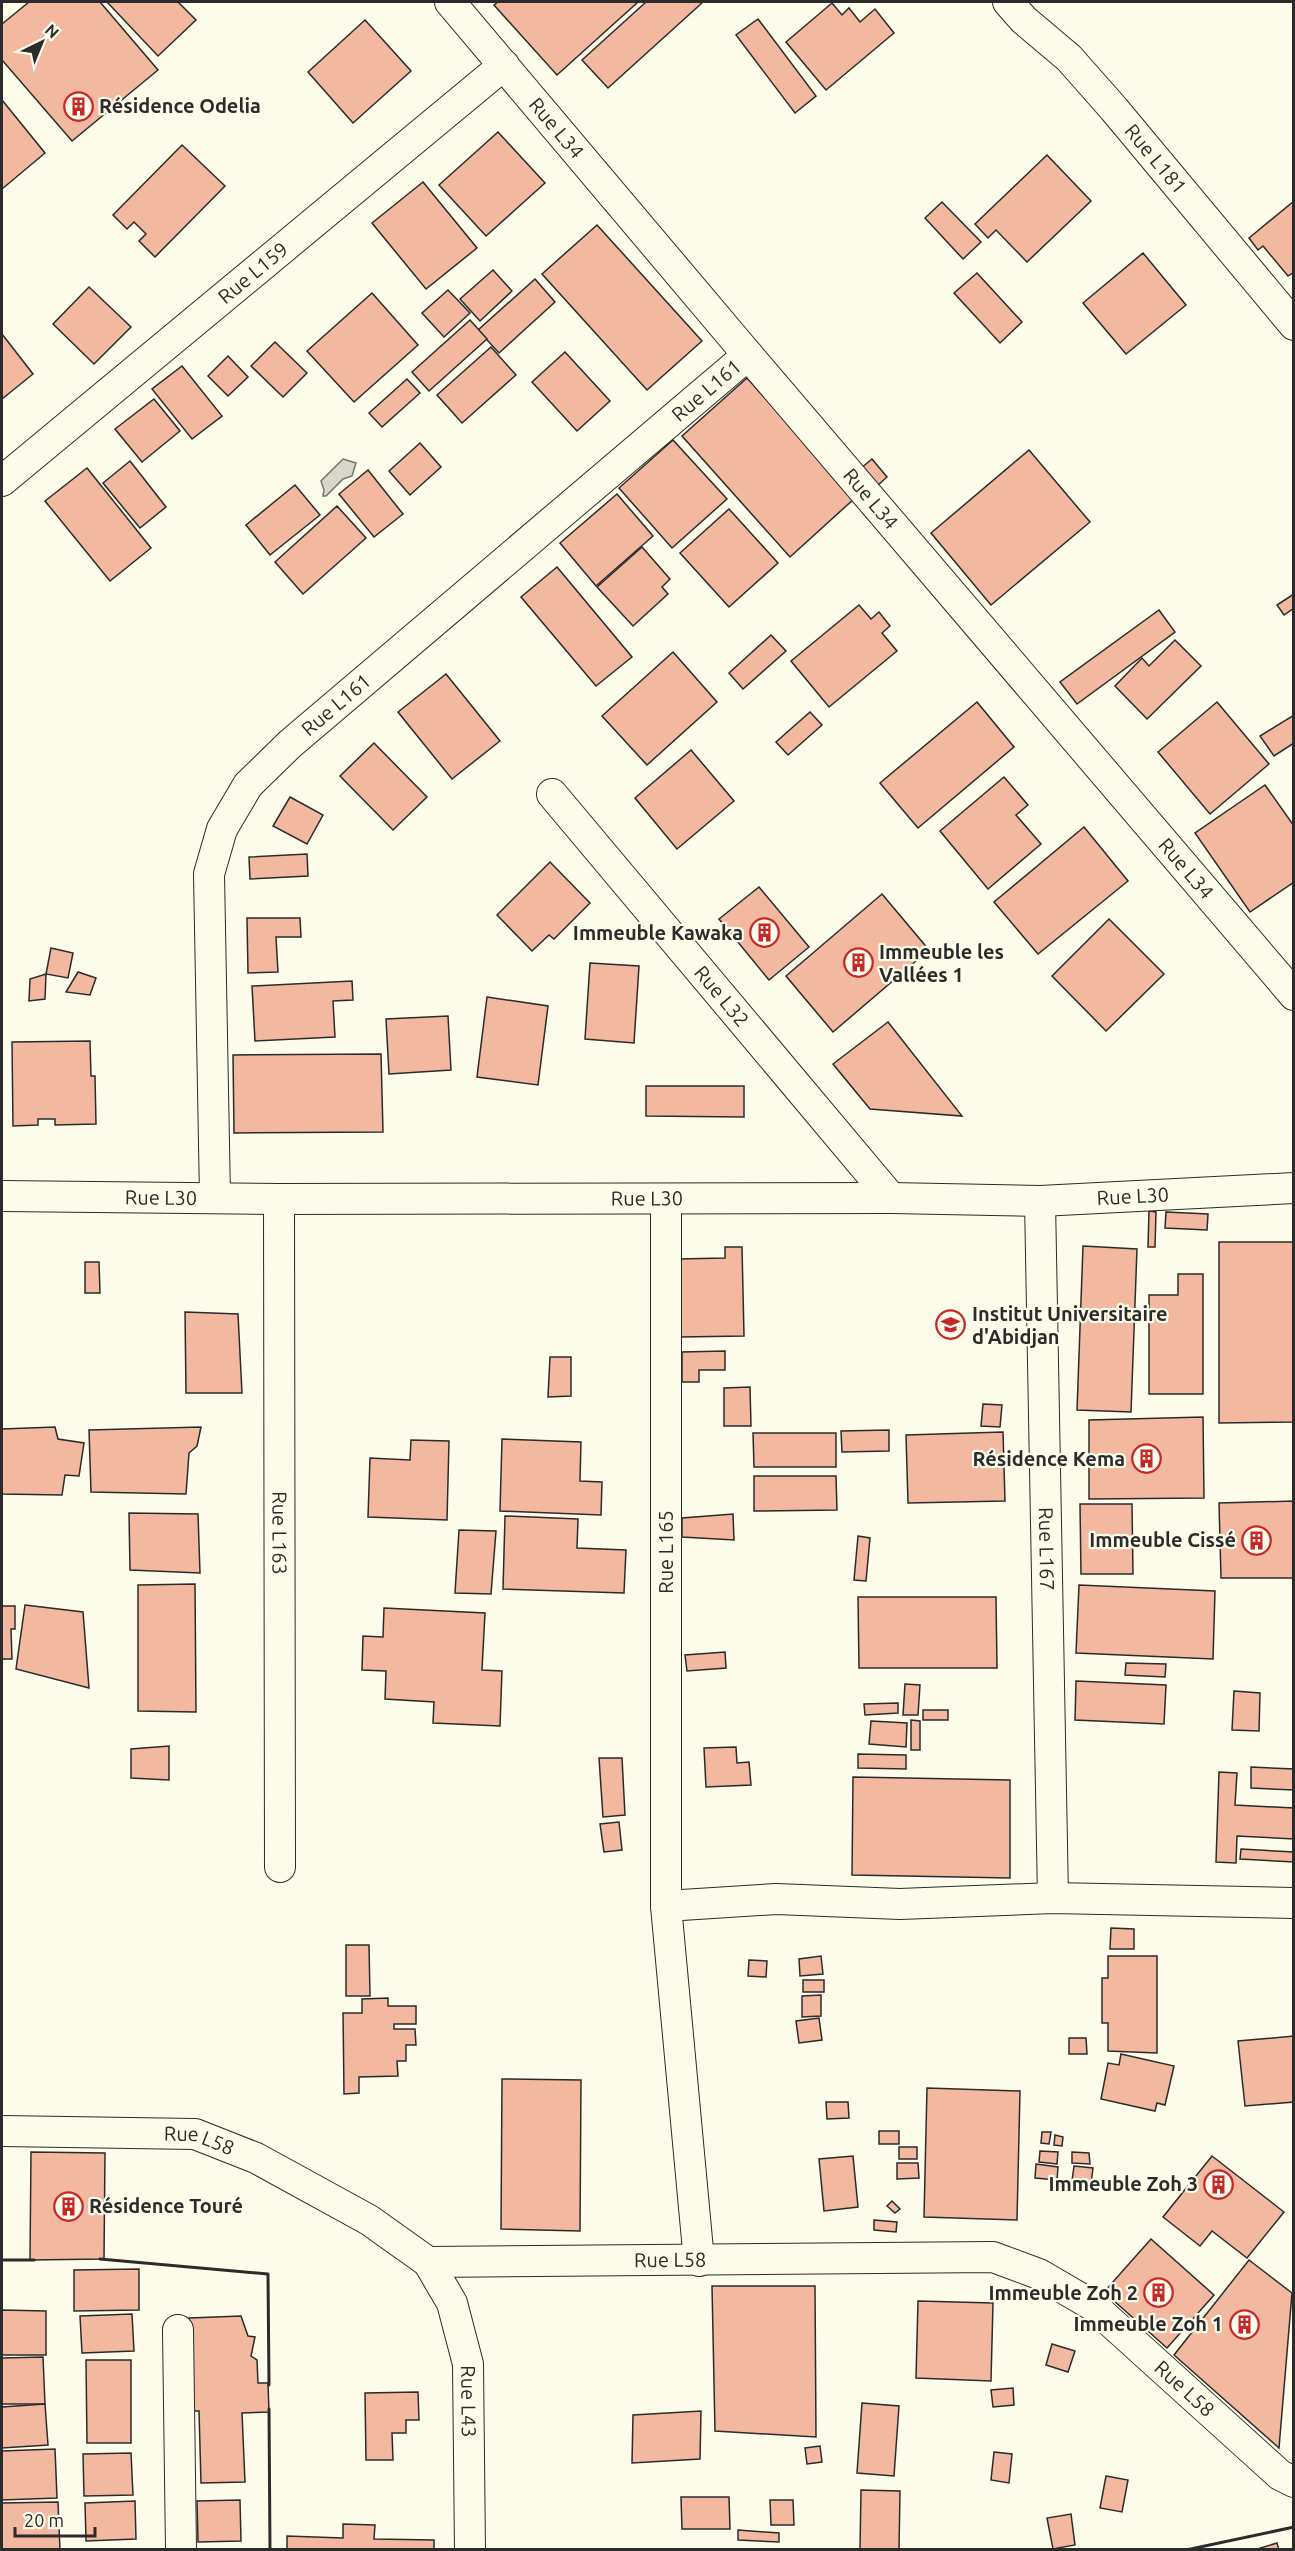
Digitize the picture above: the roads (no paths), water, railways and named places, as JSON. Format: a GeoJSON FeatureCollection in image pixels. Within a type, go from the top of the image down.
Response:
{"type":"FeatureCollection","features":[{"type":"Feature","properties":{"kind":"street","name":"Rue L34"},"geometry":{"type":"LineString","coordinates":[[450,2],[748,356],[1293,995]]}},
{"type":"Feature","properties":{"kind":"street","name":"Rue L181"},"geometry":{"type":"LineString","coordinates":[[1008,2],[1024,20],[1069,58],[1107,100],[1293,325]]}},
{"type":"Feature","properties":{"kind":"street","name":"Rue L159"},"geometry":{"type":"LineString","coordinates":[[2,481],[504,65]]}},
{"type":"Feature","properties":{"kind":"street","name":"Rue L161"},"geometry":{"type":"LineString","coordinates":[[215,1197],[209,874],[222,828],[248,785],[290,744],[748,356]]}},
{"type":"Feature","properties":{"kind":"street","name":"Rue L32"},"geometry":{"type":"LineString","coordinates":[[552,794],[891,1198]]}},
{"type":"Feature","properties":{"kind":"street","name":"Rue L30"},"geometry":{"type":"LineString","coordinates":[[2,1196],[279,1199],[891,1198],[1041,1201],[1293,1188]]}},
{"type":"Feature","properties":{"kind":"street","name":"Rue L163"},"geometry":{"type":"LineString","coordinates":[[279,1199],[280,1867]]}},
{"type":"Feature","properties":{"kind":"street","name":"Rue L165"},"geometry":{"type":"LineString","coordinates":[[666,1199],[666,1906],[699,2261]]}},
{"type":"Feature","properties":{"kind":"street","name":"Rue L167"},"geometry":{"type":"LineString","coordinates":[[1041,1201],[1053,1898]]}},
{"type":"Feature","properties":{"kind":"street"},"geometry":{"type":"LineString","coordinates":[[666,1906],[776,1899],[900,1904],[1053,1898],[1293,1903]]}},
{"type":"Feature","properties":{"kind":"street","name":"Rue L58"},"geometry":{"type":"LineString","coordinates":[[2,2131],[195,2134],[256,2158],[359,2214],[428,2262],[993,2257],[1030,2270],[1092,2305],[1280,2475],[1293,2482]]}},
{"type":"Feature","properties":{"kind":"street","name":"Rue L43"},"geometry":{"type":"LineString","coordinates":[[428,2262],[452,2303],[468,2364],[470,2550]]}},
{"type":"Feature","properties":{"kind":"street"},"geometry":{"type":"LineString","coordinates":[[178,2330],[181,2550]]}},
{"type":"Feature","properties":{"kind":"place","name":"Résidence Odelia"},"geometry":{"type":"Point","coordinates":[78,106]}},
{"type":"Feature","properties":{"kind":"place","name":"Immeuble Kawaka"},"geometry":{"type":"Point","coordinates":[764,933]}},
{"type":"Feature","properties":{"kind":"place","name":"Immeuble les Vallées 1"},"geometry":{"type":"Point","coordinates":[858,963]}},
{"type":"Feature","properties":{"kind":"place","name":"Institut Universitaire d'Abidjan"},"geometry":{"type":"Point","coordinates":[951,1325]}},
{"type":"Feature","properties":{"kind":"place","name":"Résidence Kema"},"geometry":{"type":"Point","coordinates":[1146,1459]}},
{"type":"Feature","properties":{"kind":"place","name":"Immeuble Cissé"},"geometry":{"type":"Point","coordinates":[1257,1540]}},
{"type":"Feature","properties":{"kind":"place","name":"Immeuble Zoh 3"},"geometry":{"type":"Point","coordinates":[1219,2184]}},
{"type":"Feature","properties":{"kind":"place","name":"Résidence Touré"},"geometry":{"type":"Point","coordinates":[68,2206]}},
{"type":"Feature","properties":{"kind":"place","name":"Immeuble Zoh 2"},"geometry":{"type":"Point","coordinates":[1159,2293]}},
{"type":"Feature","properties":{"kind":"place","name":"Immeuble Zoh 1"},"geometry":{"type":"Point","coordinates":[1244,2324]}}]}
